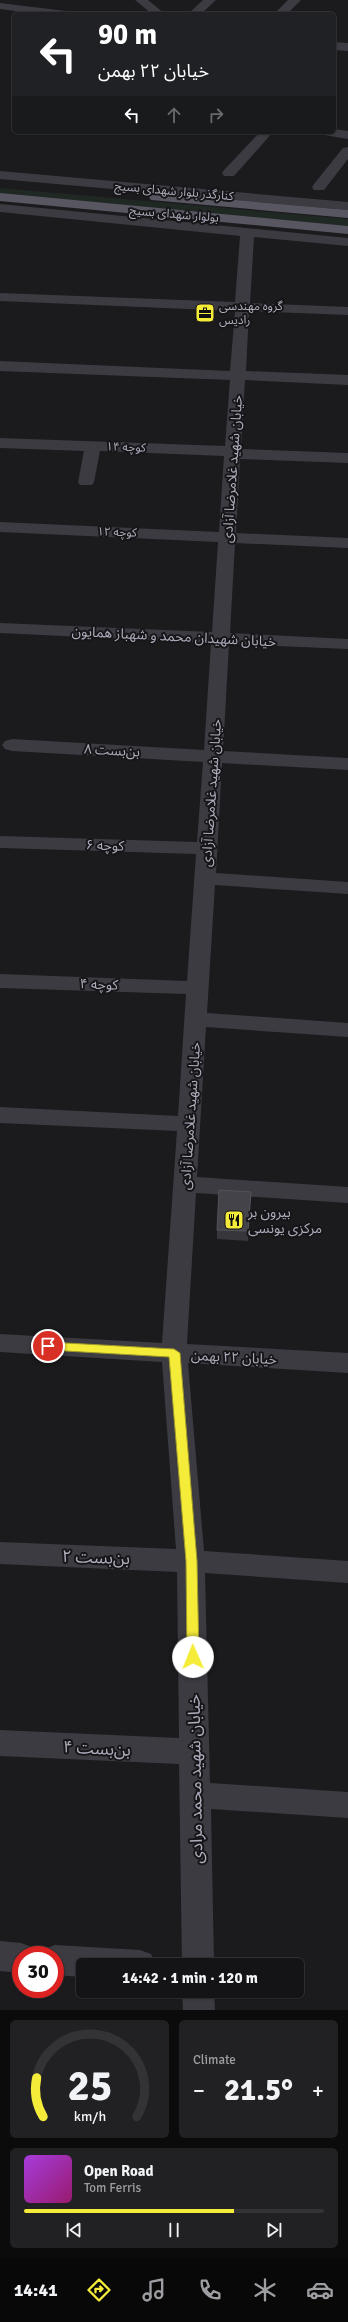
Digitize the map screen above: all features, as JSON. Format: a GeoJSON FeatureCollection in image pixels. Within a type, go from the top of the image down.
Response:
{"type":"FeatureCollection","features":[{"type":"Feature","properties":{"kind":"main road","name":"بولوار شهدای بسیج"},"geometry":{"type":"LineString","coordinates":[[0,183],[348,214]]}},
{"type":"Feature","properties":{"kind":"main road","name":"بولوار شهدای بسیج"},"geometry":{"type":"LineString","coordinates":[[0,197],[348,230]]}},
{"type":"Feature","properties":{"kind":"street"},"geometry":{"type":"LineString","coordinates":[[0,6],[49,12],[57,0]]}},
{"type":"Feature","properties":{"kind":"street"},"geometry":{"type":"LineString","coordinates":[[141,0],[156,12]]}},
{"type":"Feature","properties":{"kind":"street"},"geometry":{"type":"LineString","coordinates":[[196,12],[210,0]]}},
{"type":"Feature","properties":{"kind":"street"},"geometry":{"type":"LineString","coordinates":[[282,12],[295,0]]}},
{"type":"Feature","properties":{"kind":"street"},"geometry":{"type":"LineString","coordinates":[[0,9],[20,9]]}},
{"type":"Feature","properties":{"kind":"street"},"geometry":{"type":"LineString","coordinates":[[336,133],[348,134]]}},
{"type":"Feature","properties":{"kind":"street"},"geometry":{"type":"LineString","coordinates":[[229,173],[265,134]]}},
{"type":"Feature","properties":{"kind":"street"},"geometry":{"type":"LineString","coordinates":[[319,187],[346,157]]}},
{"type":"Feature","properties":{"kind":"street","name":"کنارگذر بلوار شهدای بسیج"},"geometry":{"type":"LineString","coordinates":[[0,175],[348,206]]}},
{"type":"Feature","properties":{"kind":"street"},"geometry":{"type":"LineString","coordinates":[[155,189],[185,199]]}},
{"type":"Feature","properties":{"kind":"street"},"geometry":{"type":"LineString","coordinates":[[0,208],[348,242]]}},
{"type":"Feature","properties":{"kind":"street","name":"خیابان شهید غلامرضا آزادی"},"geometry":{"type":"LineString","coordinates":[[174,1353],[247,232]]}},
{"type":"Feature","properties":{"kind":"street"},"geometry":{"type":"LineString","coordinates":[[0,297],[348,311]]}},
{"type":"Feature","properties":{"kind":"street"},"geometry":{"type":"LineString","coordinates":[[0,366],[238,377],[348,380]]}},
{"type":"Feature","properties":{"kind":"street","name":"کوچه ۱۴"},"geometry":{"type":"LineString","coordinates":[[0,443],[348,458]]}},
{"type":"Feature","properties":{"kind":"street"},"geometry":{"type":"LineString","coordinates":[[86,482],[93,446]]}},
{"type":"Feature","properties":{"kind":"street","name":"کوچه ۱۲"},"geometry":{"type":"LineString","coordinates":[[4,527],[348,543]]}},
{"type":"Feature","properties":{"kind":"street","name":"خیابان شهیدان محمد و شهباز همایون"},"geometry":{"type":"LineString","coordinates":[[0,628],[348,644]]}},
{"type":"Feature","properties":{"kind":"street","name":"بن‌بست ۸"},"geometry":{"type":"LineString","coordinates":[[12,745],[213,755],[348,764]]}},
{"type":"Feature","properties":{"kind":"street","name":"کوچه ۶"},"geometry":{"type":"LineString","coordinates":[[2,842],[207,848]]}},
{"type":"Feature","properties":{"kind":"street"},"geometry":{"type":"LineString","coordinates":[[205,878],[348,888]]}},
{"type":"Feature","properties":{"kind":"street","name":"کوچه ۴"},"geometry":{"type":"LineString","coordinates":[[0,981],[198,988]]}},
{"type":"Feature","properties":{"kind":"street"},"geometry":{"type":"LineString","coordinates":[[196,1019],[348,1030]]}},
{"type":"Feature","properties":{"kind":"street"},"geometry":{"type":"LineString","coordinates":[[0,1115],[189,1124]]}},
{"type":"Feature","properties":{"kind":"street"},"geometry":{"type":"LineString","coordinates":[[185,1184],[348,1195]]}},
{"type":"Feature","properties":{"kind":"street","name":"خیابان ۲۲ بهمن"},"geometry":{"type":"LineString","coordinates":[[0,1343],[348,1364]]}},
{"type":"Feature","properties":{"kind":"street","name":"خیابان شهید محمد مرادی"},"geometry":{"type":"LineString","coordinates":[[174,1353],[192,1561],[198,1958]]}},
{"type":"Feature","properties":{"kind":"street","name":"بن‌بست ۲"},"geometry":{"type":"LineString","coordinates":[[0,1553],[192,1561],[348,1572]]}},
{"type":"Feature","properties":{"kind":"street","name":"بن‌بست ۴"},"geometry":{"type":"LineString","coordinates":[[0,1743],[195,1752]]}},
{"type":"Feature","properties":{"kind":"street"},"geometry":{"type":"LineString","coordinates":[[195,1794],[348,1805]]}},
{"type":"Feature","properties":{"kind":"street"},"geometry":{"type":"LineString","coordinates":[[0,1956],[12,1957]]}},
{"type":"Feature","properties":{"kind":"street"},"geometry":{"type":"LineString","coordinates":[[64,1961],[76,1961]]}},
{"type":"Feature","properties":{"kind":"street"},"geometry":{"type":"LineString","coordinates":[[198,1998],[199,2010]]}},
{"type":"Feature","properties":{"kind":"shaded area"},"geometry":{"type":"Polygon","coordinates":[[[0,188],[348,219],[348,226],[0,195],[0,188]]]}},
{"type":"Feature","properties":{"kind":"building","name":"بیرون بر مرکزی یونسی"},"geometry":{"type":"Polygon","coordinates":[[[219,1190],[251,1192],[248,1231],[217,1230],[219,1190]]]}},
{"type":"Feature","properties":{"kind":"place","name":"گروه مهندسی رادیس"},"geometry":{"type":"Point","coordinates":[205,313]}},
{"type":"Feature","properties":{"kind":"place","name":"بیرون بر مرکزی یونسی"},"geometry":{"type":"Point","coordinates":[234,1220]}},
{"type":"Feature","properties":{"kind":"route"},"geometry":{"type":"LineString","coordinates":[[48,1346],[174,1353],[192,1561],[193,1657]]}}]}
